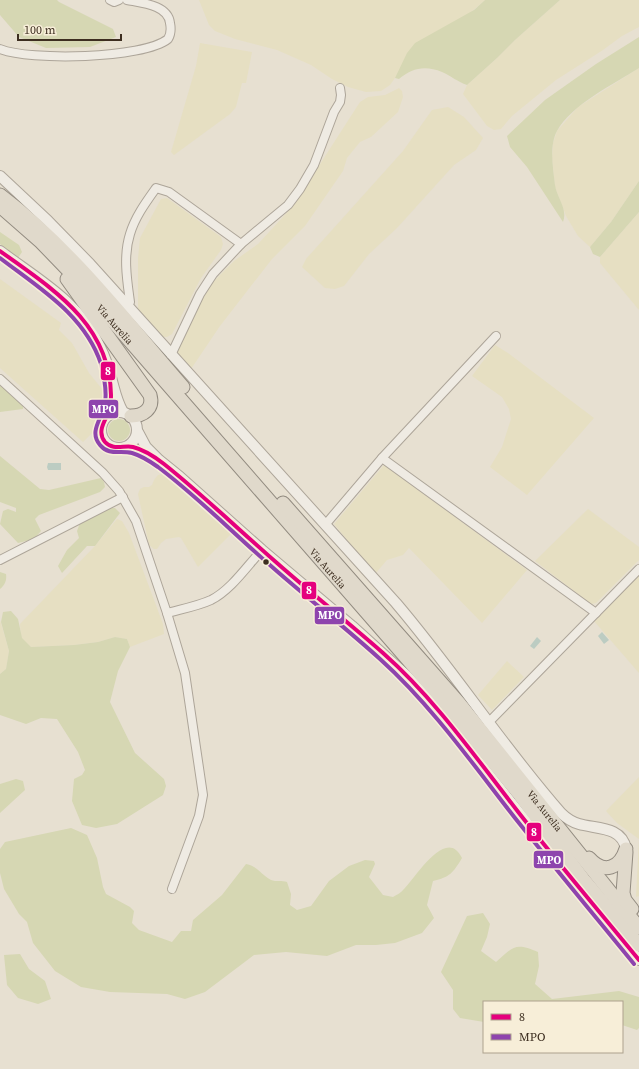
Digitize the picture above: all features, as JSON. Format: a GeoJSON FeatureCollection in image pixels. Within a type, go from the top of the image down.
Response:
{"type":"FeatureCollection","features":[{"type":"Feature","properties":{"kind":"highway","name":"Via Aurelia"},"geometry":{"type":"LineString","coordinates":[[0,195],[32,221],[67,255],[109,301],[459,703],[639,928]]}},
{"type":"Feature","properties":{"kind":"highway","name":"Via Aurelia"},"geometry":{"type":"LineString","coordinates":[[3,208],[40,241],[68,270],[437,693],[520,795],[583,879],[639,945]]}},
{"type":"Feature","properties":{"kind":"highway"},"geometry":{"type":"LineString","coordinates":[[3,208],[68,281],[150,395],[151,403],[148,410],[140,415],[127,414]]}},
{"type":"Feature","properties":{"kind":"highway"},"geometry":{"type":"LineString","coordinates":[[554,823],[570,835],[599,867],[607,868],[615,865],[622,857],[626,849]]}},
{"type":"Feature","properties":{"kind":"highway"},"geometry":{"type":"LineString","coordinates":[[626,849],[623,895],[626,902],[639,919]]}},
{"type":"Feature","properties":{"kind":"street"},"geometry":{"type":"LineString","coordinates":[[110,0],[114,2],[119,0]]}},
{"type":"Feature","properties":{"kind":"street"},"geometry":{"type":"LineString","coordinates":[[0,49],[26,55],[67,56],[137,50],[152,47],[168,39],[171,27],[170,17],[164,10],[127,0]]}},
{"type":"Feature","properties":{"kind":"street"},"geometry":{"type":"LineString","coordinates":[[171,355],[206,284],[217,269],[241,244],[288,205],[300,189],[314,165],[334,112],[340,102],[340,88]]}},
{"type":"Feature","properties":{"kind":"street"},"geometry":{"type":"LineString","coordinates":[[0,176],[68,241],[412,622],[488,723],[564,816],[579,824],[606,829],[616,833],[623,839],[626,849]]}},
{"type":"Feature","properties":{"kind":"street"},"geometry":{"type":"LineString","coordinates":[[127,306],[130,302],[126,264],[130,233],[137,217],[156,188],[169,192],[241,244]]}},
{"type":"Feature","properties":{"kind":"street"},"geometry":{"type":"LineString","coordinates":[[0,251],[54,290],[69,303],[91,330],[100,346],[109,370],[117,401],[136,423],[138,432],[146,447],[262,550],[387,657],[433,704],[639,960]]}},
{"type":"Feature","properties":{"kind":"street"},"geometry":{"type":"LineString","coordinates":[[325,524],[382,458],[496,336]]}},
{"type":"Feature","properties":{"kind":"street"},"geometry":{"type":"LineString","coordinates":[[109,370],[111,403],[107,417],[101,427],[101,433],[106,443],[116,448],[128,446],[144,451],[159,460]]}},
{"type":"Feature","properties":{"kind":"street"},"geometry":{"type":"LineString","coordinates":[[0,379],[104,473],[123,496],[136,521],[167,613],[185,673],[203,795],[199,816],[172,889]]}},
{"type":"Feature","properties":{"kind":"street"},"geometry":{"type":"LineString","coordinates":[[107,417],[112,414],[127,414]]}},
{"type":"Feature","properties":{"kind":"street"},"geometry":{"type":"LineString","coordinates":[[128,446],[132,443],[138,432]]}},
{"type":"Feature","properties":{"kind":"street"},"geometry":{"type":"LineString","coordinates":[[382,458],[596,613]]}},
{"type":"Feature","properties":{"kind":"street"},"geometry":{"type":"LineString","coordinates":[[0,560],[123,496]]}},
{"type":"Feature","properties":{"kind":"street"},"geometry":{"type":"LineString","coordinates":[[167,613],[203,603],[219,595],[232,584],[262,550]]}},
{"type":"Feature","properties":{"kind":"street"},"geometry":{"type":"LineString","coordinates":[[488,723],[639,569]]}},
{"type":"Feature","properties":{"kind":"shaded area"},"geometry":{"type":"Polygon","coordinates":[[[199,0],[485,0],[395,78],[390,85],[381,91],[366,92],[348,87],[332,79],[311,65],[277,50],[235,39],[215,31],[209,25],[199,0]]]}},
{"type":"Feature","properties":{"kind":"shaded area"},"geometry":{"type":"Polygon","coordinates":[[[560,0],[639,0],[639,27],[622,36],[556,80],[512,116],[501,129],[494,130],[487,126],[463,94],[467,85],[560,0]]]}},
{"type":"Feature","properties":{"kind":"shaded area"},"geometry":{"type":"Polygon","coordinates":[[[200,43],[252,52],[246,83],[242,83],[236,107],[230,114],[174,155],[171,152],[196,66],[200,43]]]}},
{"type":"Feature","properties":{"kind":"shaded area"},"geometry":{"type":"Polygon","coordinates":[[[639,68],[639,181],[611,222],[590,247],[578,236],[566,216],[555,187],[552,158],[553,143],[557,131],[578,107],[639,68]]]}},
{"type":"Feature","properties":{"kind":"shaded area"},"geometry":{"type":"Polygon","coordinates":[[[399,88],[402,91],[403,97],[398,112],[371,137],[360,142],[347,158],[343,171],[305,226],[272,259],[220,326],[191,369],[177,353],[203,294],[234,261],[258,244],[293,206],[360,102],[368,97],[385,95],[399,88]]]}},
{"type":"Feature","properties":{"kind":"shaded area"},"geometry":{"type":"Polygon","coordinates":[[[448,107],[464,117],[483,138],[476,150],[454,165],[397,228],[369,254],[344,286],[335,289],[325,288],[302,267],[306,259],[403,151],[432,110],[448,107]]]}},
{"type":"Feature","properties":{"kind":"shaded area"},"geometry":{"type":"Polygon","coordinates":[[[167,198],[221,237],[223,244],[221,250],[201,278],[172,334],[167,337],[162,337],[138,310],[138,258],[140,238],[161,199],[167,198]]]}},
{"type":"Feature","properties":{"kind":"shaded area"},"geometry":{"type":"Polygon","coordinates":[[[639,212],[639,310],[600,263],[600,257],[639,212]]]}},
{"type":"Feature","properties":{"kind":"shaded area"},"geometry":{"type":"Polygon","coordinates":[[[0,279],[61,323],[59,330],[72,343],[89,373],[102,389],[103,396],[94,431],[83,442],[0,368],[0,279]]]}},
{"type":"Feature","properties":{"kind":"shaded area"},"geometry":{"type":"Polygon","coordinates":[[[495,345],[508,353],[594,418],[527,495],[490,467],[502,447],[511,419],[509,409],[502,397],[472,376],[495,345]]]}},
{"type":"Feature","properties":{"kind":"shaded area"},"geometry":{"type":"Polygon","coordinates":[[[48,463],[61,463],[61,470],[48,470],[48,463]]]}},
{"type":"Feature","properties":{"kind":"shaded area"},"geometry":{"type":"Polygon","coordinates":[[[384,465],[527,570],[482,623],[409,548],[403,555],[387,560],[375,574],[334,524],[384,465]]]}},
{"type":"Feature","properties":{"kind":"shaded area"},"geometry":{"type":"Polygon","coordinates":[[[162,474],[231,534],[198,567],[179,537],[166,539],[157,549],[154,549],[149,545],[138,494],[140,489],[152,485],[158,475],[162,474]]]}},
{"type":"Feature","properties":{"kind":"shaded area"},"geometry":{"type":"Polygon","coordinates":[[[588,509],[639,547],[639,560],[596,603],[591,604],[535,561],[588,509]]]}},
{"type":"Feature","properties":{"kind":"shaded area"},"geometry":{"type":"Polygon","coordinates":[[[117,519],[122,521],[129,533],[163,624],[164,634],[130,647],[127,639],[115,637],[98,642],[74,645],[31,647],[21,638],[20,624],[95,546],[117,519]]]}},
{"type":"Feature","properties":{"kind":"shaded area"},"geometry":{"type":"Polygon","coordinates":[[[639,574],[639,673],[594,621],[639,574]]]}},
{"type":"Feature","properties":{"kind":"shaded area"},"geometry":{"type":"Polygon","coordinates":[[[0,620],[9,651],[6,669],[0,674],[0,620]]]}},
{"type":"Feature","properties":{"kind":"shaded area"},"geometry":{"type":"Polygon","coordinates":[[[602,632],[609,640],[604,644],[598,636],[602,632]]]}},
{"type":"Feature","properties":{"kind":"shaded area"},"geometry":{"type":"Polygon","coordinates":[[[537,637],[541,641],[534,649],[530,646],[537,637]]]}},
{"type":"Feature","properties":{"kind":"shaded area"},"geometry":{"type":"Polygon","coordinates":[[[507,661],[524,677],[492,710],[478,695],[507,661]]]}},
{"type":"Feature","properties":{"kind":"shaded area"},"geometry":{"type":"Polygon","coordinates":[[[639,777],[639,839],[617,823],[606,811],[639,777]]]}},
{"type":"Feature","properties":{"kind":"shaded area"},"geometry":{"type":"Polygon","coordinates":[[[639,839],[639,896],[636,897],[639,839]]]}},
{"type":"Feature","properties":{"kind":"green space"},"geometry":{"type":"Polygon","coordinates":[[[0,0],[57,0],[113,29],[116,37],[90,47],[46,48],[19,37],[0,15],[0,0]]]}},
{"type":"Feature","properties":{"kind":"green space"},"geometry":{"type":"Polygon","coordinates":[[[485,0],[560,0],[467,85],[442,72],[424,68],[409,72],[399,79],[395,78],[407,53],[415,43],[474,10],[485,0]]]}},
{"type":"Feature","properties":{"kind":"green space"},"geometry":{"type":"Polygon","coordinates":[[[639,37],[639,68],[606,88],[572,112],[557,131],[553,143],[552,157],[556,190],[564,213],[563,222],[527,167],[510,147],[507,136],[545,100],[596,64],[639,37]]]}},
{"type":"Feature","properties":{"kind":"green space"},"geometry":{"type":"Polygon","coordinates":[[[639,181],[639,212],[600,257],[593,254],[590,247],[611,222],[639,181]]]}},
{"type":"Feature","properties":{"kind":"green space"},"geometry":{"type":"Polygon","coordinates":[[[0,232],[19,245],[22,252],[18,258],[0,244],[0,232]]]}},
{"type":"Feature","properties":{"kind":"green space"},"geometry":{"type":"Polygon","coordinates":[[[0,383],[23,404],[23,409],[0,412],[0,383]]]}},
{"type":"Feature","properties":{"kind":"green space"},"geometry":{"type":"Polygon","coordinates":[[[119,419],[127,422],[130,430],[127,438],[119,441],[111,438],[108,430],[111,422],[119,419]]]}},
{"type":"Feature","properties":{"kind":"green space"},"geometry":{"type":"Polygon","coordinates":[[[0,456],[40,489],[49,490],[101,478],[105,487],[100,492],[39,515],[35,519],[41,531],[34,539],[18,543],[0,524],[3,511],[8,509],[16,512],[16,508],[0,502],[0,456]]]}},
{"type":"Feature","properties":{"kind":"green space"},"geometry":{"type":"Polygon","coordinates":[[[107,508],[115,508],[120,513],[95,546],[87,546],[62,573],[58,566],[67,550],[79,538],[77,531],[80,523],[107,508]]]}},
{"type":"Feature","properties":{"kind":"green space"},"geometry":{"type":"Polygon","coordinates":[[[0,572],[6,574],[6,580],[0,589],[0,572]]]}},
{"type":"Feature","properties":{"kind":"green space"},"geometry":{"type":"Polygon","coordinates":[[[11,611],[18,619],[22,638],[31,647],[74,645],[98,642],[115,637],[127,639],[130,647],[118,671],[110,702],[135,753],[164,779],[166,786],[163,795],[117,824],[96,828],[82,825],[72,801],[74,779],[82,775],[85,770],[78,752],[57,719],[41,718],[26,724],[0,715],[0,674],[6,669],[9,651],[1,622],[3,612],[11,611]]]}},
{"type":"Feature","properties":{"kind":"green space"},"geometry":{"type":"Polygon","coordinates":[[[16,779],[23,781],[25,790],[0,813],[0,784],[16,779]]]}},
{"type":"Feature","properties":{"kind":"green space"},"geometry":{"type":"Polygon","coordinates":[[[71,828],[87,835],[97,858],[103,887],[106,894],[130,907],[134,911],[132,923],[139,930],[172,942],[181,931],[191,931],[193,920],[222,895],[246,864],[254,867],[271,880],[287,882],[291,894],[290,905],[297,910],[311,906],[329,881],[349,866],[365,860],[374,861],[375,864],[369,877],[383,895],[393,897],[402,891],[423,866],[439,851],[448,848],[455,849],[462,858],[450,874],[433,881],[427,905],[434,918],[422,933],[395,943],[356,945],[327,956],[286,952],[254,955],[205,992],[185,999],[167,994],[110,992],[81,987],[55,971],[33,943],[27,922],[19,914],[4,889],[0,873],[0,849],[5,842],[71,828]]]}},
{"type":"Feature","properties":{"kind":"green space"},"geometry":{"type":"Polygon","coordinates":[[[483,913],[490,924],[487,937],[481,951],[496,962],[506,953],[519,947],[524,947],[538,952],[539,966],[535,984],[552,999],[619,991],[639,997],[639,1028],[637,1030],[623,1025],[623,1001],[483,1001],[483,1022],[460,1018],[453,1009],[453,990],[441,972],[467,916],[483,913]]]}},
{"type":"Feature","properties":{"kind":"green space"},"geometry":{"type":"Polygon","coordinates":[[[20,954],[29,969],[45,981],[51,999],[38,1004],[18,998],[7,985],[4,955],[20,954]]]}},
{"type":"Feature","properties":{"kind":"transit line","name":"8"},"geometry":{"type":"LineString","coordinates":[[0,251],[39,279],[74,310],[89,328],[100,347],[108,370],[111,395],[110,409],[104,421],[101,434],[105,442],[108,445],[115,447],[137,448],[150,454],[164,464],[402,671],[421,690],[455,730],[534,832],[639,960]]}},
{"type":"Feature","properties":{"kind":"transit line","name":"MPO"},"geometry":{"type":"LineString","coordinates":[[0,258],[59,304],[84,331],[94,347],[101,364],[106,398],[104,409],[97,424],[95,435],[100,445],[111,452],[128,452],[136,454],[158,467],[187,490],[271,566],[367,647],[399,677],[434,715],[634,964]]}}]}
